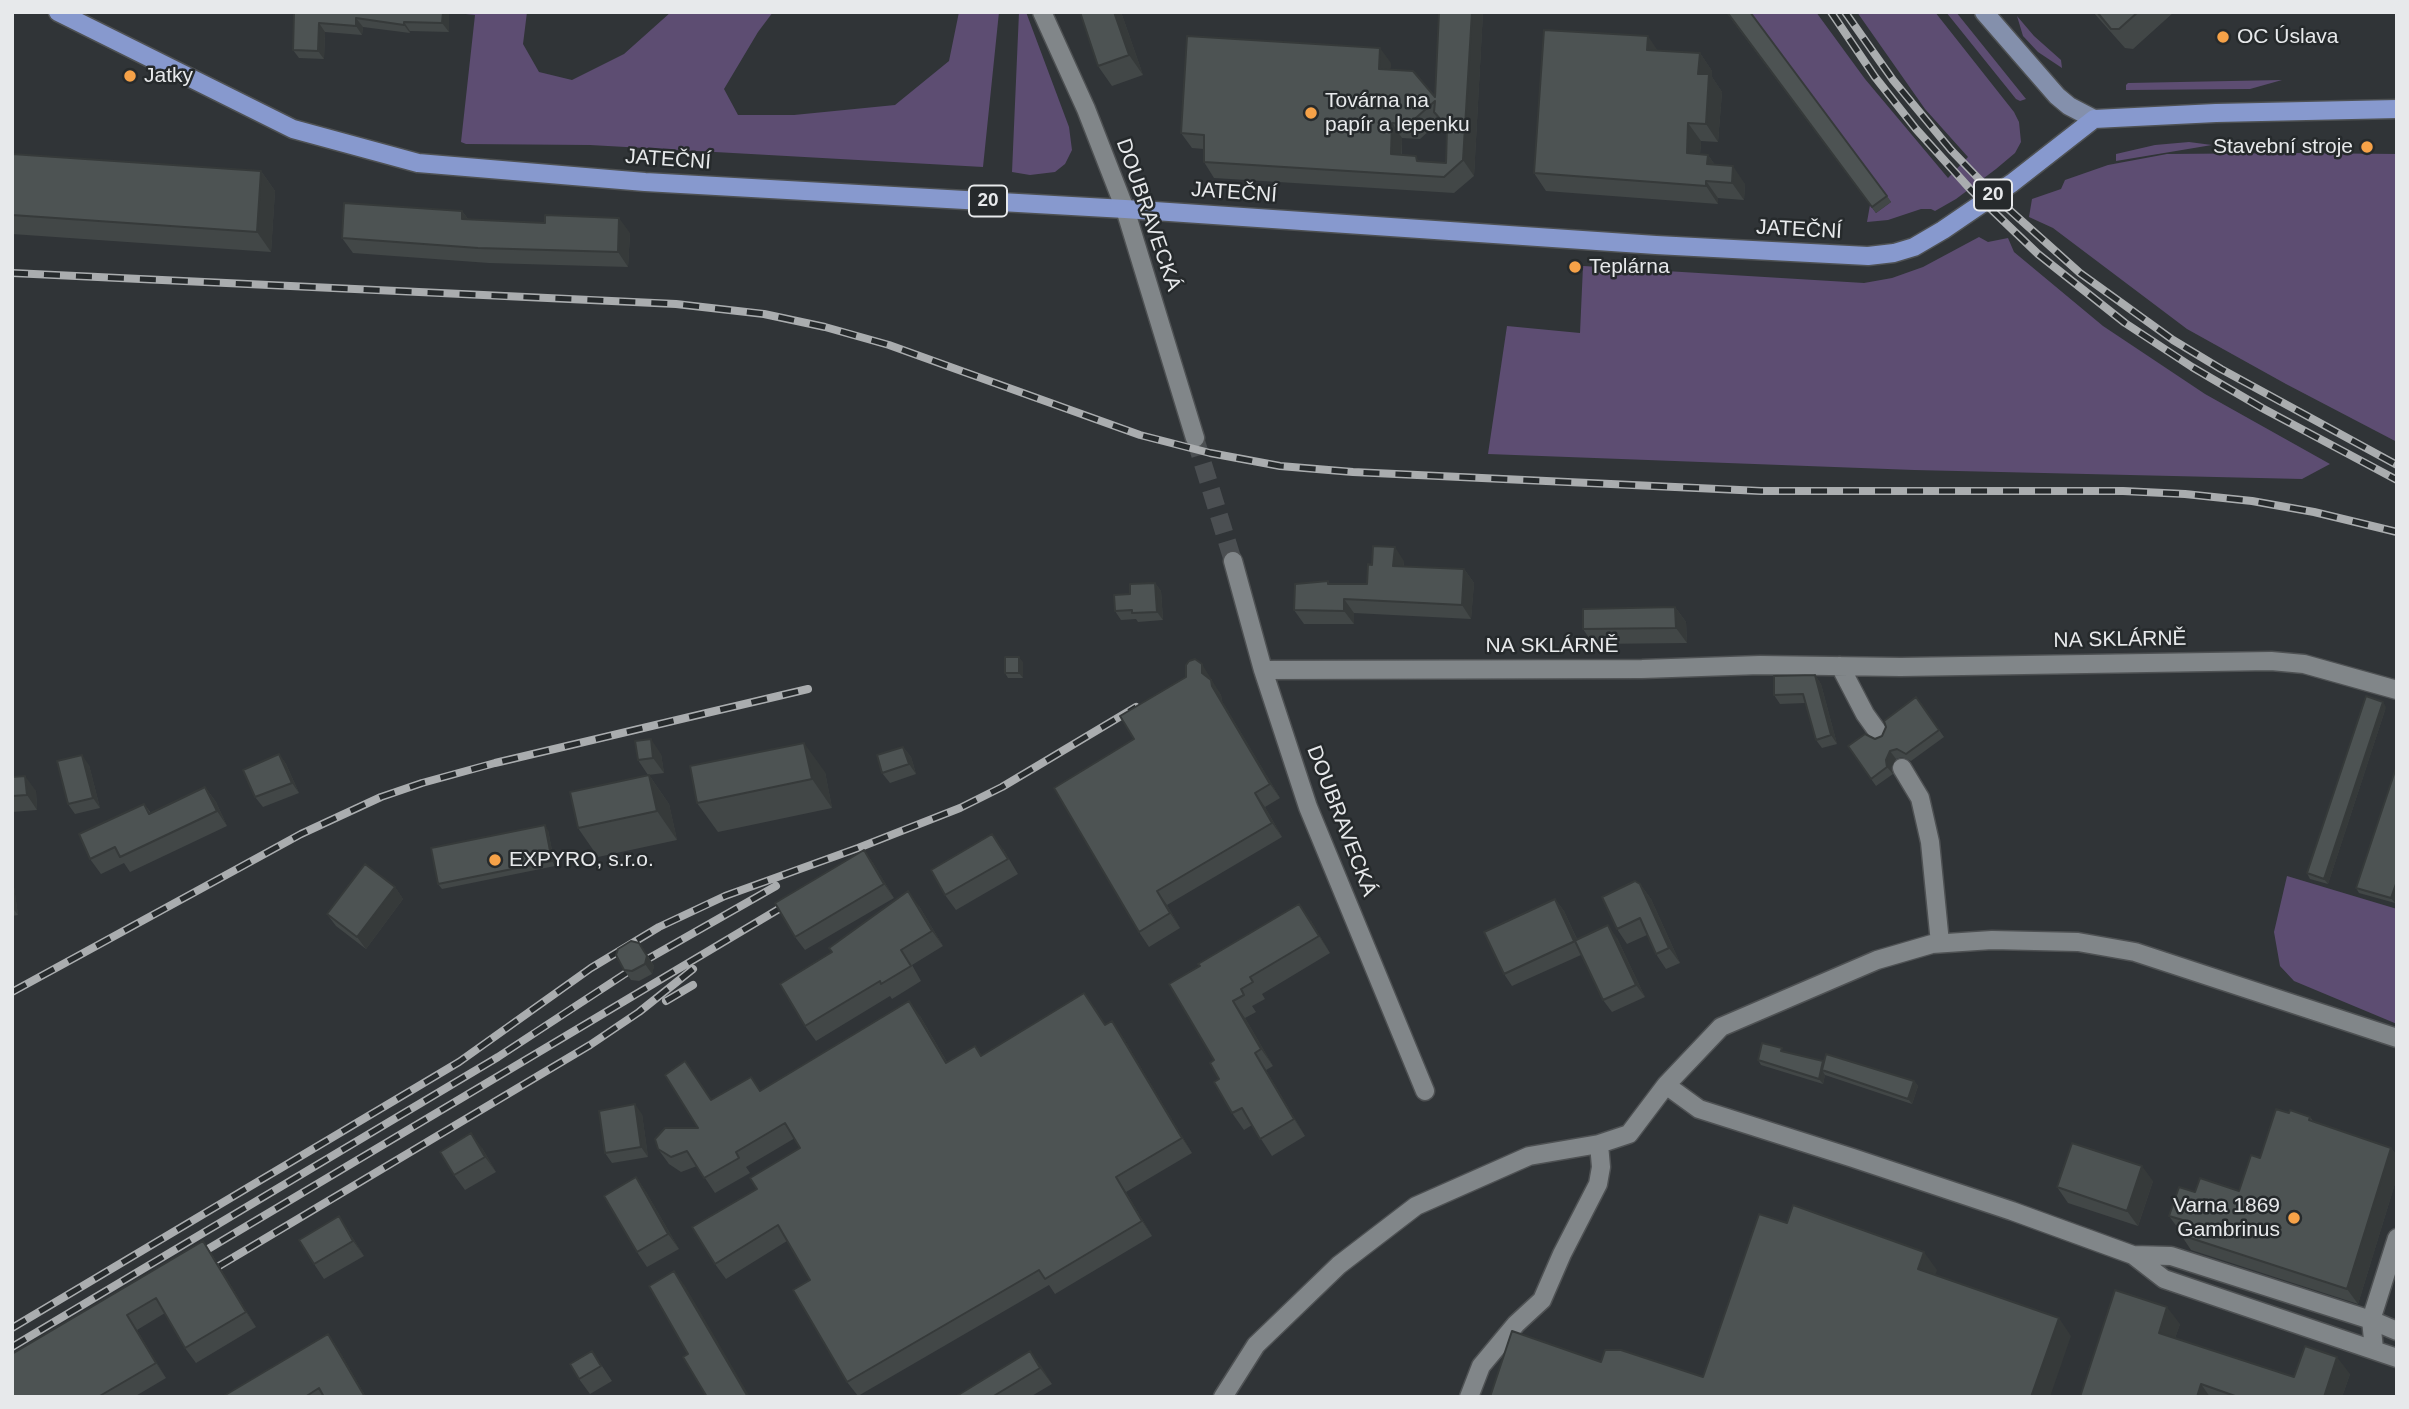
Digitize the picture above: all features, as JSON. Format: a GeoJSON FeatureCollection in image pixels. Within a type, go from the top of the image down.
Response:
{"type":"FeatureCollection","features":[{"type":"Feature","properties":{"kind":"main road","name":"JATEČNÍ"},"geometry":{"type":"LineString","coordinates":[[58,12],[293,129],[418,163],[645,182],[1125,209],[1669,246],[1868,256],[1894,253],[1913,247],[1943,230],[2011,183],[2094,119]]}},
{"type":"Feature","properties":{"kind":"main road"},"geometry":{"type":"LineString","coordinates":[[2094,119],[2397,109]]}},
{"type":"Feature","properties":{"kind":"street","name":"DOUBRAVECKÁ"},"geometry":{"type":"LineString","coordinates":[[1042,12],[1086,108],[1125,209],[1195,438]]}},
{"type":"Feature","properties":{"kind":"street"},"geometry":{"type":"LineString","coordinates":[[1984,12],[2057,96],[2069,106],[2094,119]]}},
{"type":"Feature","properties":{"kind":"street","name":"DOUBRAVECKÁ"},"geometry":{"type":"LineString","coordinates":[[1233,562],[1263,670],[1308,807],[1425,1091]]}},
{"type":"Feature","properties":{"kind":"street","name":"NA SKLÁRNĚ"},"geometry":{"type":"LineString","coordinates":[[1263,670],[2271,661],[2304,664],[2397,690]]}},
{"type":"Feature","properties":{"kind":"street"},"geometry":{"type":"LineString","coordinates":[[1840,666],[1865,714],[1880,735]]}},
{"type":"Feature","properties":{"kind":"street"},"geometry":{"type":"LineString","coordinates":[[1902,768],[1920,798],[1930,842],[1940,943]]}},
{"type":"Feature","properties":{"kind":"street"},"geometry":{"type":"LineString","coordinates":[[1223,1397],[1256,1345],[1339,1265],[1416,1206],[1529,1156],[1599,1144],[1629,1134],[1667,1085],[1720,1027],[1877,960],[1940,943],[1992,940],[2078,942],[2135,952],[2397,1038]]}},
{"type":"Feature","properties":{"kind":"street"},"geometry":{"type":"LineString","coordinates":[[1667,1085],[1699,1109],[1853,1158],[2133,1255],[2171,1256],[2371,1320],[2397,1331]]}},
{"type":"Feature","properties":{"kind":"street"},"geometry":{"type":"LineString","coordinates":[[1469,1397],[1481,1366],[1516,1325],[1542,1300],[1598,1184],[1601,1167],[1599,1144]]}},
{"type":"Feature","properties":{"kind":"street"},"geometry":{"type":"LineString","coordinates":[[2374,1349],[2371,1320],[2397,1238]]}},
{"type":"Feature","properties":{"kind":"street"},"geometry":{"type":"LineString","coordinates":[[2133,1255],[2164,1279],[2397,1358]]}},
{"type":"Feature","properties":{"kind":"shaded area"},"geometry":{"type":"Polygon","coordinates":[[[447,12],[527,12],[523,44],[539,72],[572,80],[624,54],[671,12],[773,12],[724,89],[738,115],[794,115],[895,105],[949,61],[959,12],[999,12],[983,167],[590,145],[466,144],[461,142],[475,15],[447,12]]]}},
{"type":"Feature","properties":{"kind":"shaded area"},"geometry":{"type":"Polygon","coordinates":[[[1019,12],[1026,12],[1069,127],[1072,150],[1065,164],[1055,172],[1030,175],[1012,172],[1019,12]]]}},
{"type":"Feature","properties":{"kind":"shaded area"},"geometry":{"type":"Polygon","coordinates":[[[1750,12],[1816,12],[1865,79],[1948,178],[1968,157],[1925,109],[1857,12],[1935,12],[2014,112],[2019,122],[2021,142],[2015,153],[1996,169],[1935,211],[1921,209],[1888,220],[1867,222],[1870,205],[1876,213],[1891,202],[1750,12]]]}},
{"type":"Feature","properties":{"kind":"shaded area"},"geometry":{"type":"Polygon","coordinates":[[[1946,12],[1956,12],[2026,99],[2016,99],[1946,12]]]}},
{"type":"Feature","properties":{"kind":"shaded area"},"geometry":{"type":"Polygon","coordinates":[[[2017,16],[2034,36],[2061,60],[2062,68],[2038,52],[2023,36],[2017,16]]]}},
{"type":"Feature","properties":{"kind":"shaded area"},"geometry":{"type":"Polygon","coordinates":[[[2282,80],[2250,89],[2126,90],[2128,83],[2282,80]]]}},
{"type":"Feature","properties":{"kind":"shaded area"},"geometry":{"type":"Polygon","coordinates":[[[2189,142],[2212,145],[2116,161],[2116,154],[2155,145],[2189,142]]]}},
{"type":"Feature","properties":{"kind":"shaded area"},"geometry":{"type":"Polygon","coordinates":[[[2167,154],[2397,154],[2397,442],[2187,329],[2053,228],[2029,217],[2032,199],[2061,189],[2065,180],[2108,165],[2167,154]]]}},
{"type":"Feature","properties":{"kind":"shaded area"},"geometry":{"type":"Polygon","coordinates":[[[1979,237],[1988,242],[2008,238],[2014,252],[2103,326],[2205,394],[2330,464],[2302,479],[1914,470],[1488,454],[1507,326],[1580,333],[1583,266],[1864,283],[1892,278],[1923,267],[1979,237]]]}},
{"type":"Feature","properties":{"kind":"shaded area"},"geometry":{"type":"Polygon","coordinates":[[[2287,876],[2397,909],[2397,1024],[2294,981],[2280,966],[2274,932],[2287,876]]]}},
{"type":"Feature","properties":{"kind":"building"},"geometry":{"type":"Polygon","coordinates":[[[294,12],[443,12],[442,23],[404,22],[404,25],[356,18],[356,26],[319,23],[318,51],[293,50],[294,12]]]}},
{"type":"Feature","properties":{"kind":"building"},"geometry":{"type":"Polygon","coordinates":[[[1080,12],[1114,12],[1129,55],[1098,66],[1080,12]]]}},
{"type":"Feature","properties":{"kind":"building"},"geometry":{"type":"Polygon","coordinates":[[[1439,12],[1472,12],[1463,160],[1444,177],[1204,162],[1204,135],[1181,133],[1187,36],[1380,48],[1379,69],[1413,71],[1435,97],[1439,12]],[[1435,101],[1409,124],[1392,123],[1391,154],[1416,156],[1417,161],[1446,163],[1447,127],[1434,112],[1435,101]]]}},
{"type":"Feature","properties":{"kind":"building"},"geometry":{"type":"Polygon","coordinates":[[[1727,12],[1750,12],[1887,196],[1872,207],[1727,12]]]}},
{"type":"Feature","properties":{"kind":"building"},"geometry":{"type":"Polygon","coordinates":[[[2097,12],[2138,12],[2119,29],[2111,29],[2097,12]]]}},
{"type":"Feature","properties":{"kind":"building"},"geometry":{"type":"Polygon","coordinates":[[[1544,30],[1648,36],[1647,50],[1700,53],[1698,74],[1709,74],[1706,124],[1688,123],[1687,153],[1708,155],[1707,164],[1733,166],[1732,183],[1706,181],[1706,186],[1534,173],[1544,30]]]}},
{"type":"Feature","properties":{"kind":"building"},"geometry":{"type":"Polygon","coordinates":[[[12,154],[261,171],[257,232],[12,215],[12,154]]]}},
{"type":"Feature","properties":{"kind":"building"},"geometry":{"type":"Polygon","coordinates":[[[344,203],[462,211],[462,219],[545,223],[545,215],[619,218],[618,252],[478,248],[342,238],[344,203]]]}},
{"type":"Feature","properties":{"kind":"building"},"geometry":{"type":"Polygon","coordinates":[[[1373,546],[1395,547],[1393,566],[1464,569],[1462,605],[1344,599],[1344,611],[1294,610],[1295,584],[1328,581],[1328,584],[1367,584],[1368,564],[1372,565],[1373,546]]]}},
{"type":"Feature","properties":{"kind":"building"},"geometry":{"type":"Polygon","coordinates":[[[1155,583],[1157,612],[1115,611],[1114,595],[1130,594],[1130,584],[1155,583]]]}},
{"type":"Feature","properties":{"kind":"building"},"geometry":{"type":"Polygon","coordinates":[[[1675,607],[1676,628],[1583,629],[1583,609],[1675,607]]]}},
{"type":"Feature","properties":{"kind":"building"},"geometry":{"type":"Polygon","coordinates":[[[1005,657],[1019,657],[1019,673],[1005,673],[1005,657]]]}},
{"type":"Feature","properties":{"kind":"building"},"geometry":{"type":"Polygon","coordinates":[[[1195,659],[1202,664],[1202,673],[1211,680],[1270,784],[1255,793],[1272,823],[1157,891],[1170,913],[1139,932],[1054,788],[1134,739],[1120,716],[1186,677],[1186,665],[1195,659]]]}},
{"type":"Feature","properties":{"kind":"building"},"geometry":{"type":"Polygon","coordinates":[[[1815,675],[1831,735],[1816,740],[1803,694],[1774,695],[1774,676],[1815,675]]]}},
{"type":"Feature","properties":{"kind":"building"},"geometry":{"type":"Polygon","coordinates":[[[2366,696],[2383,702],[2324,879],[2307,873],[2366,696]]]}},
{"type":"Feature","properties":{"kind":"building"},"geometry":{"type":"Polygon","coordinates":[[[1916,697],[1939,730],[1906,754],[1897,749],[1890,751],[1886,760],[1887,767],[1871,779],[1848,746],[1865,734],[1875,739],[1882,736],[1886,727],[1884,721],[1916,697]]]}},
{"type":"Feature","properties":{"kind":"building"},"geometry":{"type":"Polygon","coordinates":[[[651,739],[653,758],[638,760],[635,741],[651,739]]]}},
{"type":"Feature","properties":{"kind":"building"},"geometry":{"type":"Polygon","coordinates":[[[804,743],[812,779],[697,803],[690,766],[804,743]]]}},
{"type":"Feature","properties":{"kind":"building"},"geometry":{"type":"Polygon","coordinates":[[[903,747],[909,764],[882,773],[877,755],[903,747]]]}},
{"type":"Feature","properties":{"kind":"building"},"geometry":{"type":"Polygon","coordinates":[[[279,754],[292,783],[255,797],[243,770],[279,754]]]}},
{"type":"Feature","properties":{"kind":"building"},"geometry":{"type":"Polygon","coordinates":[[[82,755],[93,798],[68,804],[57,761],[82,755]]]}},
{"type":"Feature","properties":{"kind":"building"},"geometry":{"type":"Polygon","coordinates":[[[2397,765],[2397,881],[2391,898],[2356,888],[2397,765]]]}},
{"type":"Feature","properties":{"kind":"building"},"geometry":{"type":"Polygon","coordinates":[[[649,775],[657,811],[578,828],[570,792],[649,775]]]}},
{"type":"Feature","properties":{"kind":"building"},"geometry":{"type":"Polygon","coordinates":[[[25,776],[27,795],[12,796],[12,777],[25,776]]]}},
{"type":"Feature","properties":{"kind":"building"},"geometry":{"type":"Polygon","coordinates":[[[205,787],[217,811],[120,857],[115,847],[90,859],[79,834],[144,804],[149,814],[205,787]]]}},
{"type":"Feature","properties":{"kind":"building","name":"EXPYRO, s.r.o."},"geometry":{"type":"Polygon","coordinates":[[[545,825],[552,861],[438,884],[431,848],[545,825]]]}},
{"type":"Feature","properties":{"kind":"building"},"geometry":{"type":"Polygon","coordinates":[[[992,834],[1008,859],[945,895],[931,870],[992,834]]]}},
{"type":"Feature","properties":{"kind":"building"},"geometry":{"type":"Polygon","coordinates":[[[864,850],[884,884],[795,937],[775,903],[864,850]]]}},
{"type":"Feature","properties":{"kind":"building"},"geometry":{"type":"Polygon","coordinates":[[[365,864],[395,887],[357,937],[327,914],[365,864]]]}},
{"type":"Feature","properties":{"kind":"building"},"geometry":{"type":"Polygon","coordinates":[[[1635,881],[1640,884],[1669,948],[1656,954],[1640,918],[1617,929],[1602,897],[1635,881]]]}},
{"type":"Feature","properties":{"kind":"building"},"geometry":{"type":"Polygon","coordinates":[[[908,891],[932,931],[901,950],[911,966],[881,984],[880,981],[805,1026],[780,984],[832,952],[829,948],[908,891]]]}},
{"type":"Feature","properties":{"kind":"building"},"geometry":{"type":"Polygon","coordinates":[[[1555,899],[1574,941],[1608,925],[1636,985],[1603,1000],[1575,941],[1504,974],[1484,932],[1555,899]]]}},
{"type":"Feature","properties":{"kind":"building"},"geometry":{"type":"Polygon","coordinates":[[[1299,904],[1319,936],[1250,977],[1253,982],[1241,989],[1244,995],[1233,1001],[1261,1049],[1255,1053],[1294,1119],[1260,1139],[1242,1108],[1232,1113],[1214,1082],[1219,1079],[1210,1063],[1214,1060],[1169,984],[1299,904]]]}},
{"type":"Feature","properties":{"kind":"building"},"geometry":{"type":"Polygon","coordinates":[[[631,941],[639,943],[647,956],[645,964],[632,971],[624,970],[616,955],[618,949],[631,941]]]}},
{"type":"Feature","properties":{"kind":"building"},"geometry":{"type":"Polygon","coordinates":[[[1084,993],[1105,1025],[1112,1021],[1182,1138],[1116,1177],[1142,1221],[1045,1279],[1039,1270],[847,1382],[793,1290],[810,1280],[778,1225],[715,1264],[692,1227],[757,1189],[750,1178],[800,1148],[785,1123],[736,1152],[739,1158],[704,1178],[687,1151],[671,1157],[658,1149],[655,1139],[665,1128],[698,1128],[665,1075],[685,1061],[711,1100],[751,1077],[760,1091],[909,1001],[946,1063],[975,1046],[981,1056],[1084,993]]]}},
{"type":"Feature","properties":{"kind":"building"},"geometry":{"type":"Polygon","coordinates":[[[1762,1043],[1782,1048],[1781,1051],[1823,1061],[1819,1079],[1758,1060],[1762,1043]]]}},
{"type":"Feature","properties":{"kind":"building"},"geometry":{"type":"Polygon","coordinates":[[[1826,1054],[1914,1081],[1908,1099],[1822,1070],[1826,1054]]]}},
{"type":"Feature","properties":{"kind":"building"},"geometry":{"type":"Polygon","coordinates":[[[635,1104],[641,1147],[605,1153],[599,1111],[635,1104]]]}},
{"type":"Feature","properties":{"kind":"building","name":"Varna 1869 Gambrinus"},"geometry":{"type":"Polygon","coordinates":[[[2276,1109],[2289,1113],[2290,1110],[2310,1117],[2309,1120],[2391,1148],[2347,1289],[2181,1235],[2186,1221],[2169,1216],[2179,1187],[2195,1192],[2200,1178],[2239,1191],[2251,1155],[2260,1158],[2276,1109]]]}},
{"type":"Feature","properties":{"kind":"building"},"geometry":{"type":"Polygon","coordinates":[[[471,1133],[485,1157],[454,1175],[440,1152],[471,1133]]]}},
{"type":"Feature","properties":{"kind":"building"},"geometry":{"type":"Polygon","coordinates":[[[2072,1143],[2142,1166],[2127,1211],[2057,1187],[2072,1143]]]}},
{"type":"Feature","properties":{"kind":"building"},"geometry":{"type":"Polygon","coordinates":[[[636,1177],[668,1234],[637,1252],[604,1196],[636,1177]]]}},
{"type":"Feature","properties":{"kind":"building"},"geometry":{"type":"Polygon","coordinates":[[[1793,1205],[1924,1252],[1918,1269],[2059,1318],[2031,1397],[1490,1397],[1512,1331],[1601,1362],[1605,1350],[1621,1350],[1703,1377],[1759,1214],[1787,1223],[1793,1205]]]}},
{"type":"Feature","properties":{"kind":"building"},"geometry":{"type":"Polygon","coordinates":[[[339,1216],[353,1241],[314,1264],[299,1240],[339,1216]]]}},
{"type":"Feature","properties":{"kind":"building"},"geometry":{"type":"Polygon","coordinates":[[[203,1241],[246,1312],[185,1348],[156,1298],[127,1315],[156,1363],[98,1397],[12,1397],[12,1354],[203,1241]]]}},
{"type":"Feature","properties":{"kind":"building"},"geometry":{"type":"Polygon","coordinates":[[[674,1271],[748,1397],[707,1397],[683,1357],[688,1354],[649,1286],[674,1271]]]}},
{"type":"Feature","properties":{"kind":"building"},"geometry":{"type":"Polygon","coordinates":[[[2115,1290],[2167,1307],[2159,1333],[2294,1377],[2305,1346],[2337,1357],[2324,1397],[2238,1397],[2201,1384],[2197,1397],[2080,1397],[2115,1290]]]}},
{"type":"Feature","properties":{"kind":"building"},"geometry":{"type":"Polygon","coordinates":[[[328,1334],[365,1397],[324,1397],[319,1388],[305,1397],[222,1397],[328,1334]]]}},
{"type":"Feature","properties":{"kind":"building"},"geometry":{"type":"Polygon","coordinates":[[[592,1351],[601,1366],[579,1379],[570,1364],[592,1351]]]}},
{"type":"Feature","properties":{"kind":"building"},"geometry":{"type":"Polygon","coordinates":[[[1030,1351],[1040,1368],[992,1397],[955,1397],[1030,1351]]]}},
{"type":"Feature","properties":{"kind":"tunnel"},"geometry":{"type":"LineString","coordinates":[[1195,438],[1233,561]]}},
{"type":"Feature","properties":{"kind":"railway"},"geometry":{"type":"LineString","coordinates":[[1831,12],[1875,77],[1916,129],[1971,190],[2038,254],[2125,323],[2192,367],[2262,408],[2397,480]]}},
{"type":"Feature","properties":{"kind":"railway"},"geometry":{"type":"LineString","coordinates":[[1845,12],[1893,80],[1951,150],[2004,205],[2080,273],[2173,340],[2397,465]]}},
{"type":"Feature","properties":{"kind":"railway"},"geometry":{"type":"LineString","coordinates":[[12,273],[676,304],[764,314],[889,345],[1140,435],[1210,453],[1280,466],[1353,472],[1761,491],[2123,491],[2185,494],[2252,501],[2314,512],[2397,532]]}},
{"type":"Feature","properties":{"kind":"railway"},"geometry":{"type":"LineString","coordinates":[[12,992],[301,834],[381,797],[495,763],[808,689]]}},
{"type":"Feature","properties":{"kind":"railway"},"geometry":{"type":"LineString","coordinates":[[12,1328],[459,1062],[591,968],[659,927],[725,896],[960,808],[1002,787],[1136,707]]}},
{"type":"Feature","properties":{"kind":"railway"},"geometry":{"type":"LineString","coordinates":[[12,1347],[498,1057],[646,960],[776,886]]}},
{"type":"Feature","properties":{"kind":"railway"},"geometry":{"type":"LineString","coordinates":[[193,1258],[794,900]]}},
{"type":"Feature","properties":{"kind":"railway"},"geometry":{"type":"LineString","coordinates":[[219,1266],[590,1045],[639,1012],[693,969]]}},
{"type":"Feature","properties":{"kind":"railway"},"geometry":{"type":"LineString","coordinates":[[666,1001],[693,985]]}},
{"type":"Feature","properties":{"kind":"place","name":"OC Úslava"},"geometry":{"type":"Point","coordinates":[2223,37]}},
{"type":"Feature","properties":{"kind":"place","name":"Jatky"},"geometry":{"type":"Point","coordinates":[130,76]}},
{"type":"Feature","properties":{"kind":"place","name":"Továrna na papír a lepenku"},"geometry":{"type":"Point","coordinates":[1311,113]}},
{"type":"Feature","properties":{"kind":"place","name":"Stavební stroje"},"geometry":{"type":"Point","coordinates":[2367,147]}},
{"type":"Feature","properties":{"kind":"place","name":"Teplárna"},"geometry":{"type":"Point","coordinates":[1575,267]}},
{"type":"Feature","properties":{"kind":"place","name":"EXPYRO, s.r.o."},"geometry":{"type":"Point","coordinates":[495,860]}},
{"type":"Feature","properties":{"kind":"place","name":"Varna 1869 Gambrinus"},"geometry":{"type":"Point","coordinates":[2294,1218]}}]}
